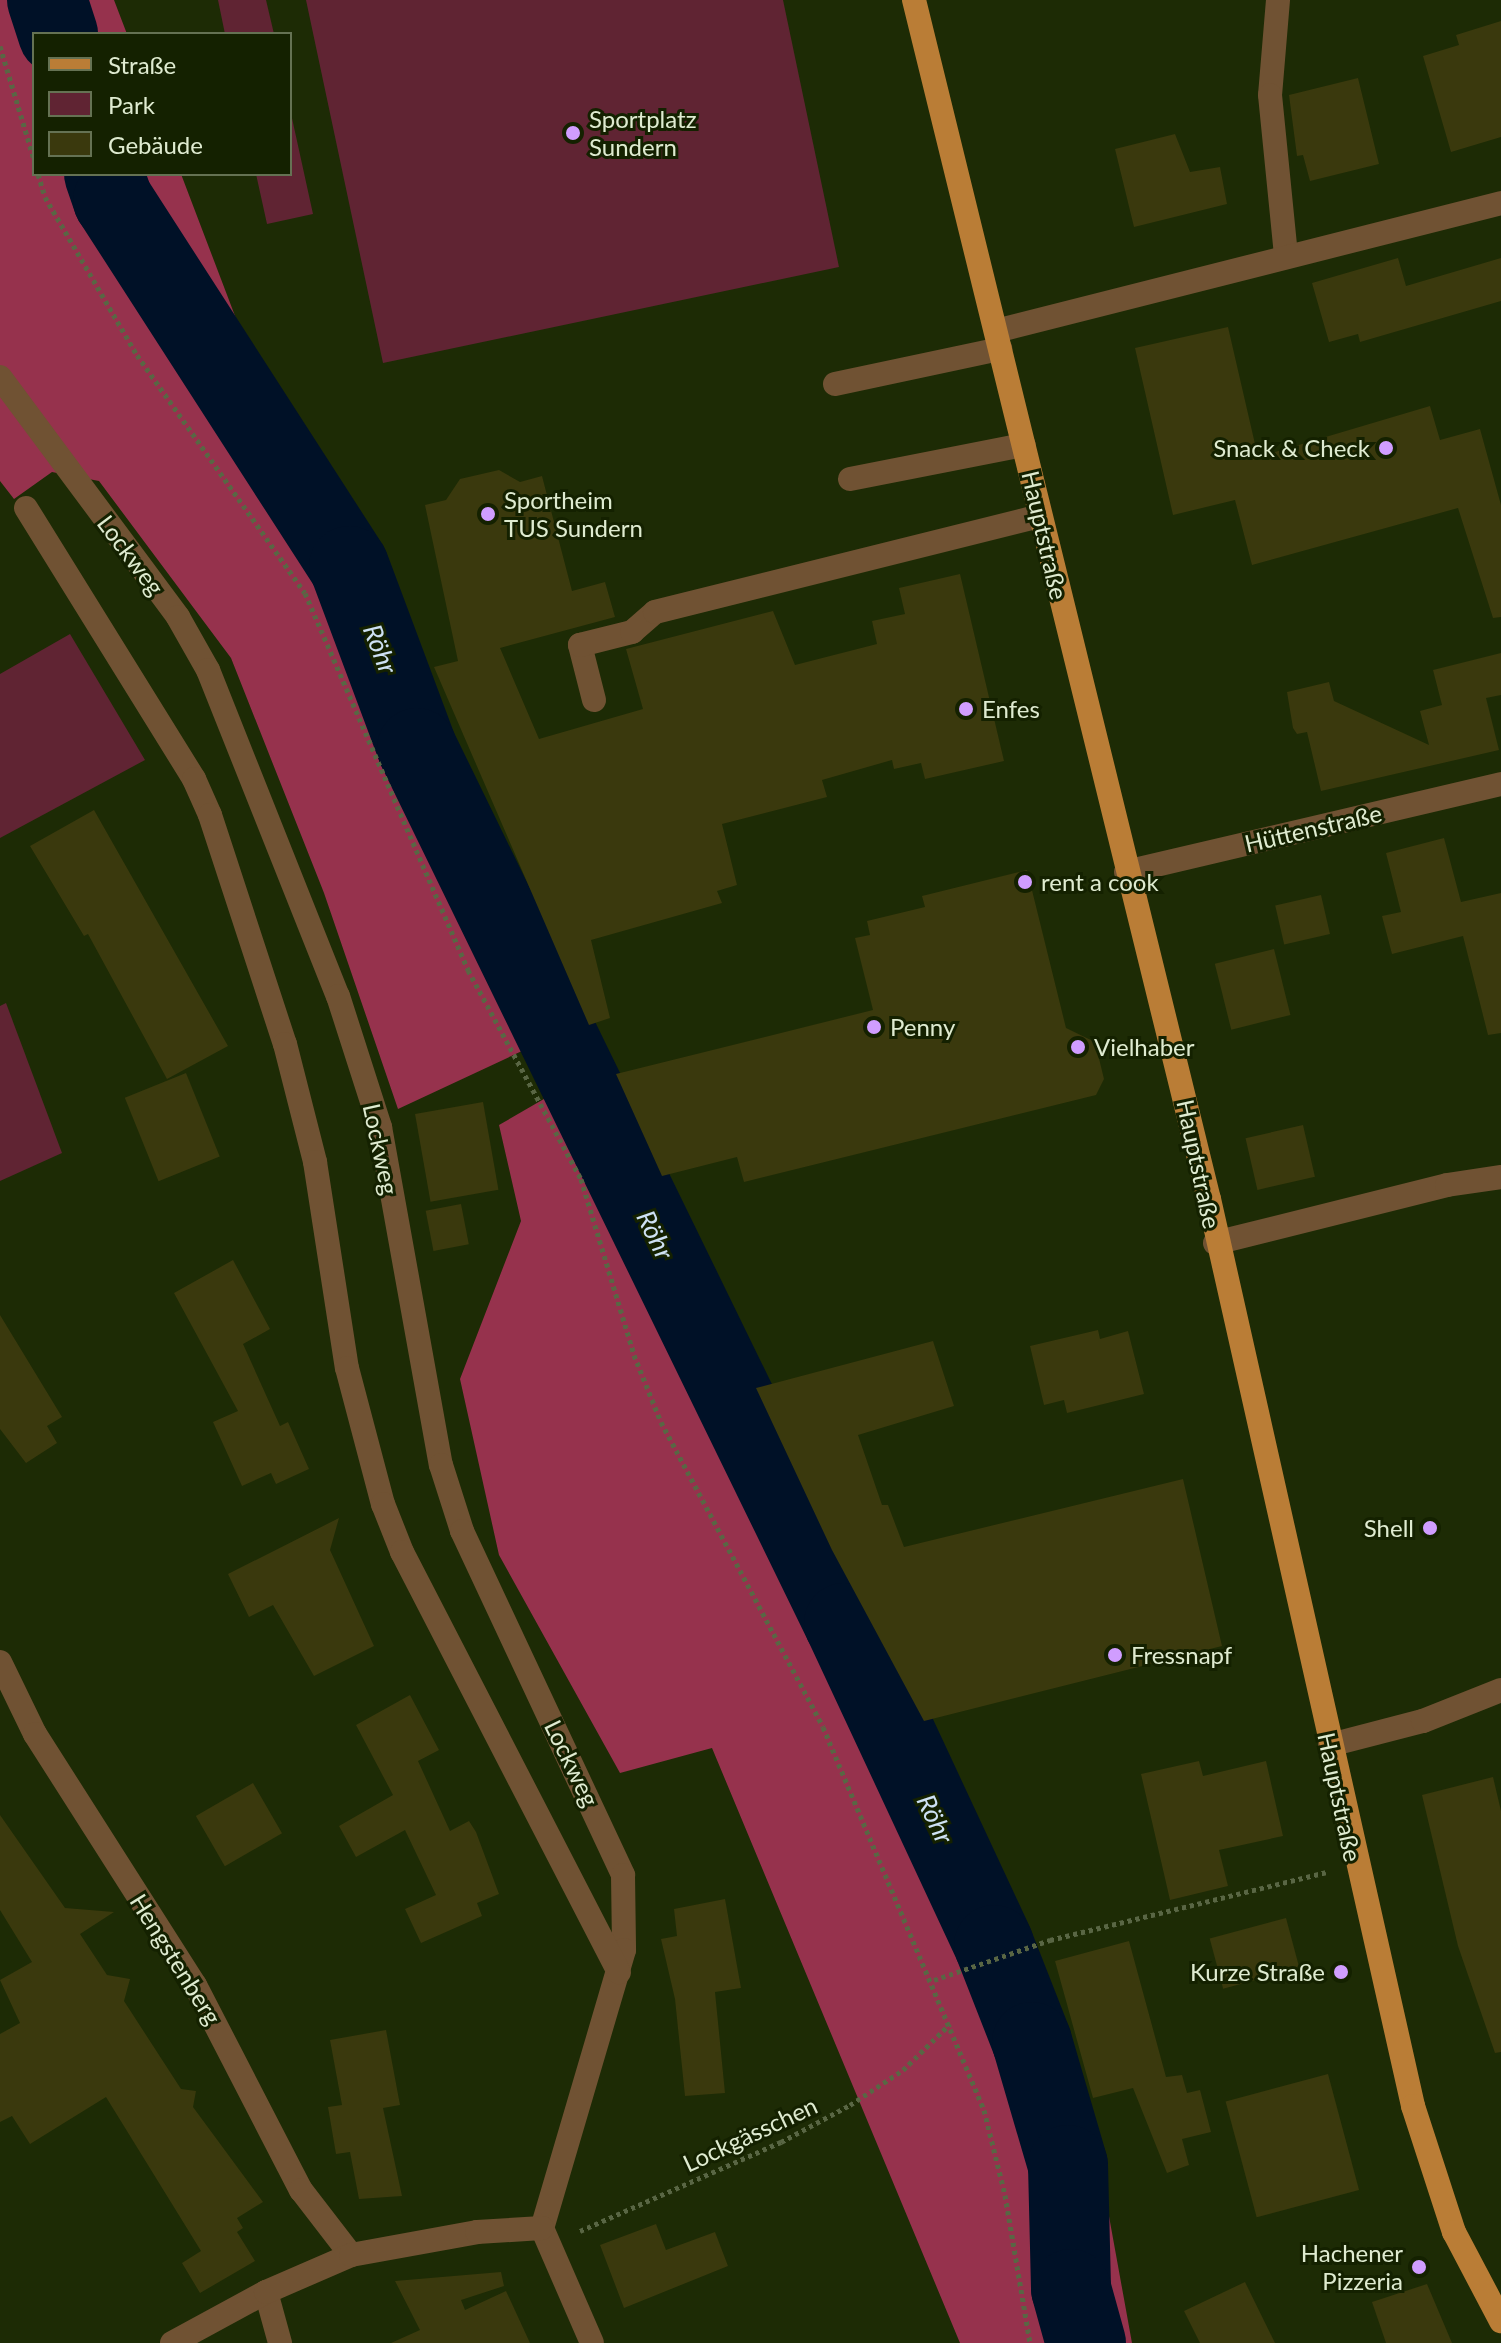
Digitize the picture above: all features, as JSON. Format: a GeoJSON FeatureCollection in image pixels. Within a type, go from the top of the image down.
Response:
{"type":"FeatureCollection","features":[{"type":"Feature","properties":{"kind":"main road","name":"Hauptstraße"},"geometry":{"type":"LineString","coordinates":[[914,0],[1215,1243],[1355,1864],[1413,2106],[1454,2232],[1501,2321]]}},
{"type":"Feature","properties":{"kind":"street"},"geometry":{"type":"LineString","coordinates":[[1278,0],[1270,95],[1286,256]]}},
{"type":"Feature","properties":{"kind":"street"},"geometry":{"type":"LineString","coordinates":[[835,384],[1286,256],[1501,203]]}},
{"type":"Feature","properties":{"kind":"street","name":"Lockweg"},"geometry":{"type":"LineString","coordinates":[[0,377],[178,617],[208,670],[338,996],[380,1127],[441,1465],[462,1531],[623,1875],[626,1916],[619,1972],[544,2237]]}},
{"type":"Feature","properties":{"kind":"street"},"geometry":{"type":"LineString","coordinates":[[850,479],[1024,445]]}},
{"type":"Feature","properties":{"kind":"street","name":"Lockweg"},"geometry":{"type":"LineString","coordinates":[[26,508],[194,779],[210,815],[285,1044],[315,1162],[347,1368],[383,1504],[402,1552],[619,1972]]}},
{"type":"Feature","properties":{"kind":"street"},"geometry":{"type":"LineString","coordinates":[[594,700],[580,645],[632,632],[655,612],[1040,516]]}},
{"type":"Feature","properties":{"kind":"street","name":"Hüttenstraße"},"geometry":{"type":"LineString","coordinates":[[1126,872],[1501,784]]}},
{"type":"Feature","properties":{"kind":"street"},"geometry":{"type":"LineString","coordinates":[[1215,1243],[1447,1185],[1501,1177]]}},
{"type":"Feature","properties":{"kind":"street","name":"Hengstenberg"},"geometry":{"type":"LineString","coordinates":[[0,1662],[35,1734],[195,1985],[301,2190],[351,2255]]}},
{"type":"Feature","properties":{"kind":"street"},"geometry":{"type":"LineString","coordinates":[[1330,1745],[1423,1721],[1501,1690]]}},
{"type":"Feature","properties":{"kind":"street"},"geometry":{"type":"LineString","coordinates":[[172,2343],[266,2292],[351,2255],[477,2232],[544,2237],[592,2343]]}},
{"type":"Feature","properties":{"kind":"street"},"geometry":{"type":"LineString","coordinates":[[266,2292],[280,2343]]}},
{"type":"Feature","properties":{"kind":"path"},"geometry":{"type":"LineString","coordinates":[[0,46],[32,152]]}},
{"type":"Feature","properties":{"kind":"path"},"geometry":{"type":"LineString","coordinates":[[39,176],[45,197],[137,355],[305,593],[468,970],[581,1179],[630,1343],[661,1422],[823,1727],[934,1980],[991,2138],[1030,2343]]}},
{"type":"Feature","properties":{"kind":"path"},"geometry":{"type":"LineString","coordinates":[[934,1980],[1050,1940],[1355,1864]]}},
{"type":"Feature","properties":{"kind":"path","name":"Lockgässchen"},"geometry":{"type":"LineString","coordinates":[[544,2237],[781,2142],[850,2105],[903,2070],[950,2024]]}},
{"type":"Feature","properties":{"kind":"green space"},"geometry":{"type":"Polygon","coordinates":[[[218,0],[266,0],[274,32],[225,32],[218,0]]]}},
{"type":"Feature","properties":{"kind":"green space","name":"Sportplatz Sundern"},"geometry":{"type":"Polygon","coordinates":[[[306,0],[783,0],[839,267],[383,363],[306,0]]]}},
{"type":"Feature","properties":{"kind":"green space"},"geometry":{"type":"Polygon","coordinates":[[[292,118],[313,214],[267,224],[256,176],[292,176],[292,118]]]}},
{"type":"Feature","properties":{"kind":"green space"},"geometry":{"type":"Polygon","coordinates":[[[70,634],[145,760],[0,838],[0,674],[70,634]]]}},
{"type":"Feature","properties":{"kind":"green space"},"geometry":{"type":"Polygon","coordinates":[[[6,1003],[62,1153],[0,1181],[0,1006],[6,1003]]]}},
{"type":"Feature","properties":{"kind":"shaded area"},"geometry":{"type":"Polygon","coordinates":[[[0,0],[114,0],[126,32],[32,32],[32,176],[182,176],[240,329],[397,588],[567,1030],[398,1109],[324,893],[231,658],[99,481],[52,472],[14,499],[0,481],[0,0]]]}},
{"type":"Feature","properties":{"kind":"shaded area"},"geometry":{"type":"Polygon","coordinates":[[[556,1092],[711,1377],[792,1550],[927,1786],[1099,2161],[1132,2343],[960,2343],[712,1748],[620,1773],[499,1555],[460,1379],[521,1221],[499,1125],[556,1092]]]}},
{"type":"Feature","properties":{"kind":"building"},"geometry":{"type":"Polygon","coordinates":[[[1501,21],[1501,137],[1451,152],[1423,56],[1459,45],[1456,35],[1501,21]]]}},
{"type":"Feature","properties":{"kind":"building"},"geometry":{"type":"Polygon","coordinates":[[[1358,78],[1379,164],[1310,181],[1303,155],[1297,156],[1289,95],[1358,78]]]}},
{"type":"Feature","properties":{"kind":"building"},"geometry":{"type":"Polygon","coordinates":[[[1175,134],[1190,172],[1220,167],[1227,204],[1134,227],[1115,149],[1175,134]]]}},
{"type":"Feature","properties":{"kind":"building"},"geometry":{"type":"Polygon","coordinates":[[[1398,258],[1406,286],[1501,258],[1501,301],[1360,342],[1358,334],[1329,342],[1312,283],[1398,258]]]}},
{"type":"Feature","properties":{"kind":"building","name":"Snack & Check"},"geometry":{"type":"Polygon","coordinates":[[[1228,327],[1258,457],[1430,406],[1440,440],[1480,429],[1501,505],[1501,617],[1493,618],[1458,508],[1252,565],[1235,500],[1173,515],[1135,348],[1228,327]]]}},
{"type":"Feature","properties":{"kind":"building"},"geometry":{"type":"Polygon","coordinates":[[[499,470],[520,482],[542,476],[572,591],[605,582],[615,617],[500,648],[539,739],[643,709],[626,649],[773,611],[795,665],[877,644],[872,621],[905,614],[899,588],[960,574],[1004,761],[925,779],[921,763],[894,769],[892,760],[822,780],[827,797],[722,824],[737,885],[717,891],[722,903],[591,940],[610,1018],[589,1025],[434,667],[458,661],[425,505],[446,500],[460,479],[499,470]]]}},
{"type":"Feature","properties":{"kind":"building"},"geometry":{"type":"Polygon","coordinates":[[[1501,653],[1501,695],[1486,698],[1499,750],[1321,791],[1307,732],[1297,734],[1293,728],[1287,692],[1329,682],[1334,701],[1429,745],[1420,711],[1442,705],[1433,670],[1501,653]]]}},
{"type":"Feature","properties":{"kind":"building"},"geometry":{"type":"Polygon","coordinates":[[[94,810],[228,1046],[167,1079],[88,934],[84,936],[30,846],[94,810]]]}},
{"type":"Feature","properties":{"kind":"building"},"geometry":{"type":"Polygon","coordinates":[[[1444,838],[1461,902],[1501,893],[1501,1033],[1488,1035],[1463,936],[1392,954],[1382,916],[1401,912],[1386,853],[1444,838]]]}},
{"type":"Feature","properties":{"kind":"building"},"geometry":{"type":"Polygon","coordinates":[[[1027,870],[1066,1028],[1095,1042],[1104,1079],[1096,1095],[744,1182],[737,1157],[662,1176],[616,1074],[873,1010],[855,938],[870,935],[867,921],[925,907],[922,896],[1027,870]]]}},
{"type":"Feature","properties":{"kind":"building"},"geometry":{"type":"Polygon","coordinates":[[[1321,895],[1330,934],[1284,945],[1275,906],[1321,895]]]}},
{"type":"Feature","properties":{"kind":"building"},"geometry":{"type":"Polygon","coordinates":[[[1274,949],[1290,1015],[1231,1030],[1215,964],[1274,949]]]}},
{"type":"Feature","properties":{"kind":"building"},"geometry":{"type":"Polygon","coordinates":[[[186,1073],[220,1156],[159,1181],[125,1098],[186,1073]]]}},
{"type":"Feature","properties":{"kind":"building"},"geometry":{"type":"Polygon","coordinates":[[[483,1102],[498,1190],[431,1202],[415,1114],[483,1102]]]}},
{"type":"Feature","properties":{"kind":"building"},"geometry":{"type":"Polygon","coordinates":[[[1303,1125],[1315,1177],[1257,1190],[1246,1138],[1303,1125]]]}},
{"type":"Feature","properties":{"kind":"building"},"geometry":{"type":"Polygon","coordinates":[[[461,1204],[469,1244],[433,1251],[426,1211],[461,1204]]]}},
{"type":"Feature","properties":{"kind":"building"},"geometry":{"type":"Polygon","coordinates":[[[233,1260],[270,1329],[243,1344],[280,1426],[288,1422],[309,1469],[276,1484],[271,1473],[242,1486],[213,1422],[238,1411],[174,1293],[233,1260]]]}},
{"type":"Feature","properties":{"kind":"building"},"geometry":{"type":"Polygon","coordinates":[[[0,1315],[62,1417],[47,1426],[57,1443],[26,1463],[0,1429],[0,1315]]]}},
{"type":"Feature","properties":{"kind":"building"},"geometry":{"type":"Polygon","coordinates":[[[1098,1330],[1100,1339],[1128,1331],[1144,1394],[1067,1413],[1064,1400],[1044,1405],[1030,1346],[1098,1330]]]}},
{"type":"Feature","properties":{"kind":"building"},"geometry":{"type":"Polygon","coordinates":[[[933,1341],[954,1406],[858,1435],[882,1505],[888,1505],[904,1547],[1183,1479],[1222,1646],[924,1721],[832,1550],[756,1388],[933,1341]]]}},
{"type":"Feature","properties":{"kind":"building"},"geometry":{"type":"Polygon","coordinates":[[[339,1518],[330,1550],[374,1646],[314,1676],[273,1605],[249,1617],[228,1574],[339,1518]]]}},
{"type":"Feature","properties":{"kind":"building"},"geometry":{"type":"Polygon","coordinates":[[[410,1695],[439,1750],[418,1761],[450,1831],[469,1821],[476,1832],[499,1894],[477,1903],[482,1916],[421,1943],[405,1909],[436,1895],[405,1830],[356,1857],[339,1826],[393,1795],[356,1725],[410,1695]]]}},
{"type":"Feature","properties":{"kind":"building"},"geometry":{"type":"Polygon","coordinates":[[[1199,1761],[1203,1776],[1266,1761],[1283,1836],[1219,1850],[1228,1886],[1170,1900],[1141,1774],[1199,1761]]]}},
{"type":"Feature","properties":{"kind":"building"},"geometry":{"type":"Polygon","coordinates":[[[1493,1777],[1501,1811],[1501,2052],[1495,2053],[1458,1946],[1422,1795],[1493,1777]]]}},
{"type":"Feature","properties":{"kind":"building"},"geometry":{"type":"Polygon","coordinates":[[[253,1783],[282,1833],[225,1866],[196,1816],[253,1783]]]}},
{"type":"Feature","properties":{"kind":"building"},"geometry":{"type":"Polygon","coordinates":[[[0,1815],[65,1908],[114,1912],[80,1934],[107,1975],[130,1979],[124,2001],[181,2089],[196,2091],[193,2107],[263,2202],[237,2218],[243,2228],[237,2232],[255,2261],[200,2293],[182,2263],[201,2251],[106,2097],[30,2144],[12,2116],[0,2122],[0,2034],[20,2023],[0,1980],[32,1962],[0,1910],[0,1815]]]}},
{"type":"Feature","properties":{"kind":"building"},"geometry":{"type":"Polygon","coordinates":[[[725,1899],[741,1988],[715,1992],[725,2093],[685,2096],[675,1999],[661,1939],[677,1936],[674,1909],[725,1899]]]}},
{"type":"Feature","properties":{"kind":"building"},"geometry":{"type":"Polygon","coordinates":[[[1286,1918],[1299,1968],[1223,1989],[1210,1938],[1286,1918]]]}},
{"type":"Feature","properties":{"kind":"building"},"geometry":{"type":"Polygon","coordinates":[[[1129,1941],[1166,2077],[1182,2075],[1187,2093],[1200,2090],[1211,2132],[1182,2139],[1189,2165],[1167,2173],[1133,2088],[1093,2098],[1055,1961],[1129,1941]]]}},
{"type":"Feature","properties":{"kind":"building"},"geometry":{"type":"Polygon","coordinates":[[[386,2030],[400,2105],[383,2108],[402,2196],[359,2199],[350,2152],[336,2154],[328,2107],[342,2105],[330,2040],[386,2030]]]}},
{"type":"Feature","properties":{"kind":"building"},"geometry":{"type":"Polygon","coordinates":[[[1328,2074],[1359,2190],[1257,2217],[1226,2101],[1328,2074]]]}},
{"type":"Feature","properties":{"kind":"building"},"geometry":{"type":"Polygon","coordinates":[[[656,2224],[666,2250],[715,2232],[728,2266],[624,2308],[600,2245],[656,2224]]]}},
{"type":"Feature","properties":{"kind":"building"},"geometry":{"type":"Polygon","coordinates":[[[501,2272],[504,2286],[461,2300],[465,2310],[506,2291],[530,2343],[391,2343],[420,2330],[395,2281],[501,2272]]]}},
{"type":"Feature","properties":{"kind":"building"},"geometry":{"type":"Polygon","coordinates":[[[1245,2282],[1275,2343],[1200,2343],[1184,2311],[1245,2282]]]}},
{"type":"Feature","properties":{"kind":"building"},"geometry":{"type":"Polygon","coordinates":[[[1427,2284],[1452,2343],[1386,2343],[1372,2302],[1427,2284]]]}},
{"type":"Feature","properties":{"kind":"waterway","name":"Röhr"},"geometry":{"type":"LineString","coordinates":[[47,0],[57,32]]}},
{"type":"Feature","properties":{"kind":"waterway","name":"Röhr"},"geometry":{"type":"LineString","coordinates":[[105,176],[113,200],[349,566],[417,748],[844,1623],[994,1945],[1032,2042],[1068,2165],[1071,2289],[1086,2343]]}},
{"type":"Feature","properties":{"kind":"place","name":"Sportplatz Sundern"},"geometry":{"type":"Point","coordinates":[573,133]}},
{"type":"Feature","properties":{"kind":"place","name":"Snack & Check"},"geometry":{"type":"Point","coordinates":[1386,448]}},
{"type":"Feature","properties":{"kind":"place","name":"Sportheim TUS Sundern"},"geometry":{"type":"Point","coordinates":[488,514]}},
{"type":"Feature","properties":{"kind":"place","name":"Enfes"},"geometry":{"type":"Point","coordinates":[966,709]}},
{"type":"Feature","properties":{"kind":"place","name":"rent a cook"},"geometry":{"type":"Point","coordinates":[1025,882]}},
{"type":"Feature","properties":{"kind":"place","name":"Penny"},"geometry":{"type":"Point","coordinates":[874,1027]}},
{"type":"Feature","properties":{"kind":"place","name":"Vielhaber"},"geometry":{"type":"Point","coordinates":[1078,1047]}},
{"type":"Feature","properties":{"kind":"place","name":"Shell"},"geometry":{"type":"Point","coordinates":[1430,1528]}},
{"type":"Feature","properties":{"kind":"place","name":"Fressnapf"},"geometry":{"type":"Point","coordinates":[1115,1655]}},
{"type":"Feature","properties":{"kind":"place","name":"Kurze Straße"},"geometry":{"type":"Point","coordinates":[1341,1972]}},
{"type":"Feature","properties":{"kind":"place","name":"Hachener Pizzeria"},"geometry":{"type":"Point","coordinates":[1419,2267]}}]}
